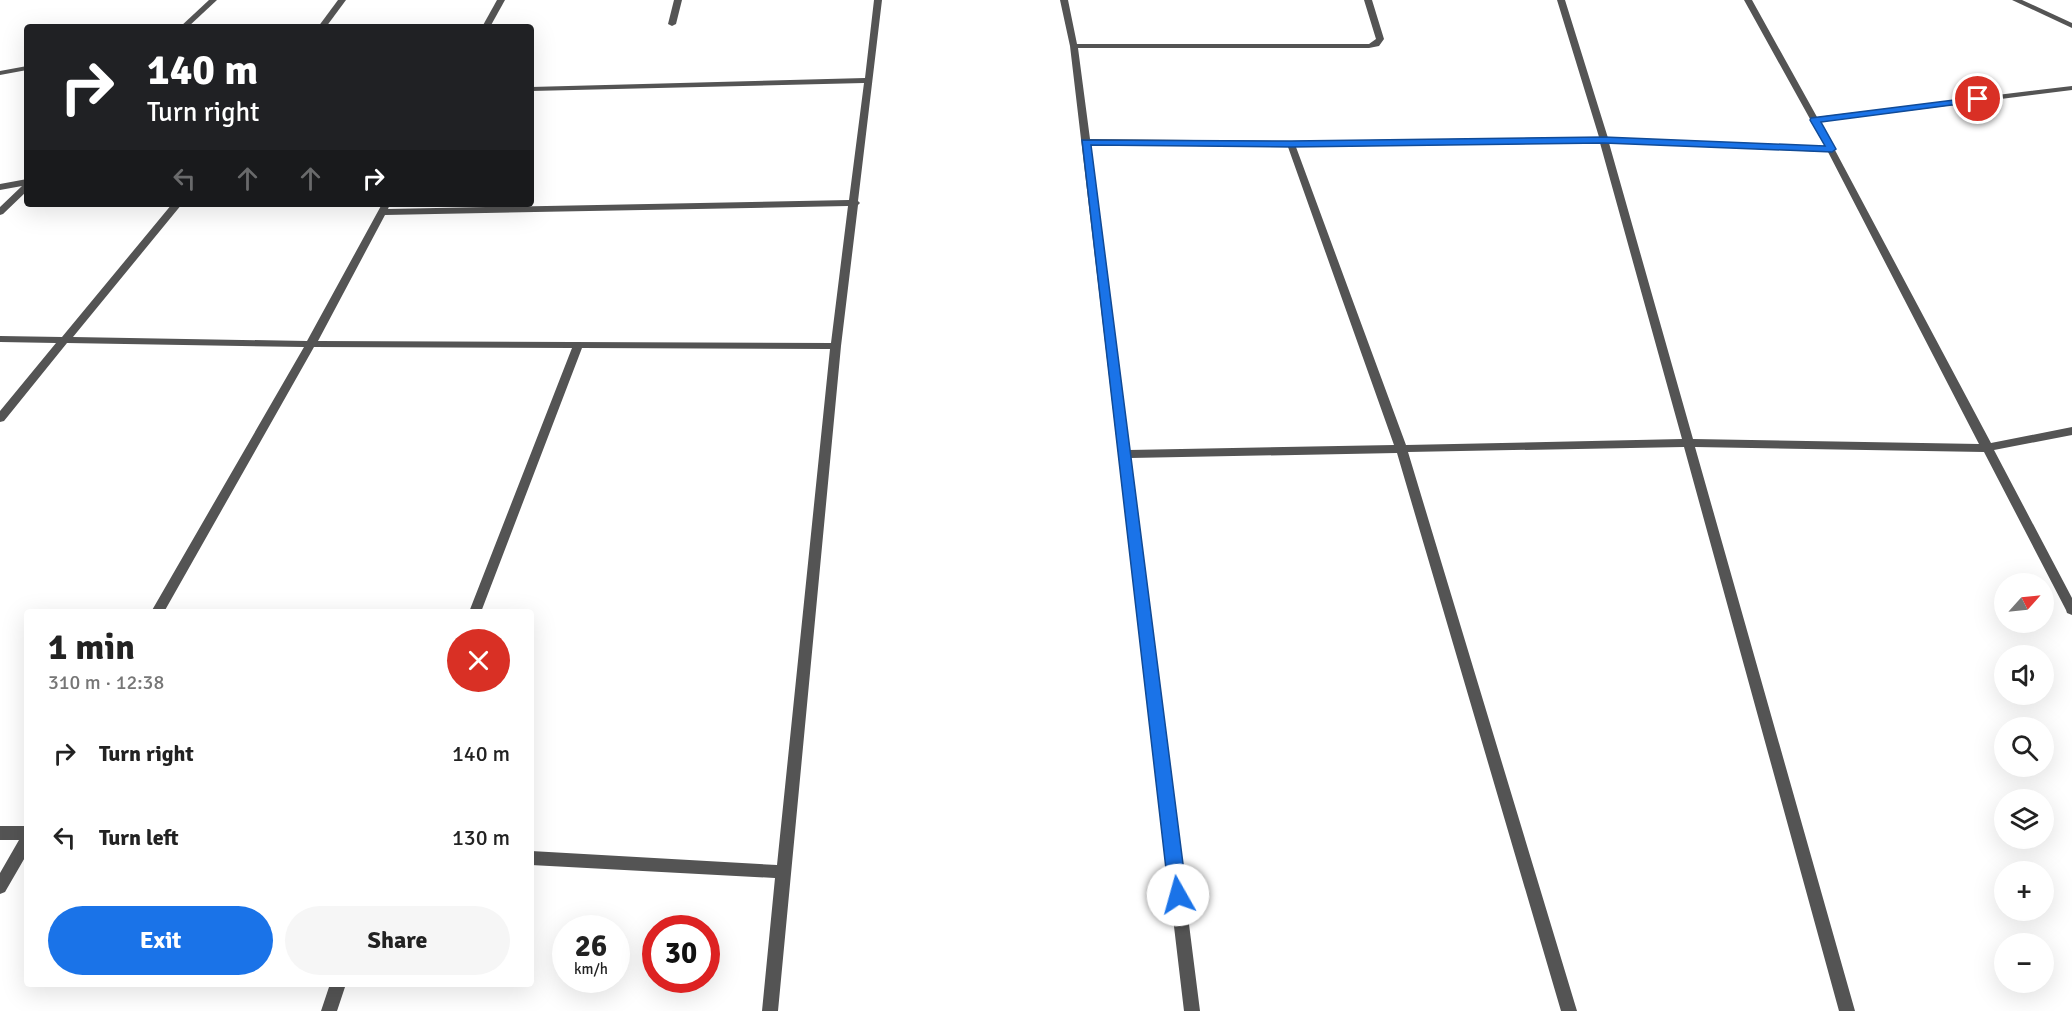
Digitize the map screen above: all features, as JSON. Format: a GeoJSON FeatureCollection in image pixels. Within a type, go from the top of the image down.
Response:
{"type":"FeatureCollection","features":[{"type":"Feature","properties":{"kind":"street"},"geometry":{"type":"LineString","coordinates":[[187,24],[213,0]]}},
{"type":"Feature","properties":{"kind":"street"},"geometry":{"type":"LineString","coordinates":[[324,24],[342,0]]}},
{"type":"Feature","properties":{"kind":"street"},"geometry":{"type":"LineString","coordinates":[[488,24],[501,0]]}},
{"type":"Feature","properties":{"kind":"street"},"geometry":{"type":"LineString","coordinates":[[672,24],[678,0]]}},
{"type":"Feature","properties":{"kind":"street"},"geometry":{"type":"LineString","coordinates":[[770,1011],[836,346],[878,0]]}},
{"type":"Feature","properties":{"kind":"street"},"geometry":{"type":"LineString","coordinates":[[1064,0],[1074,46],[1192,1011]]}},
{"type":"Feature","properties":{"kind":"street"},"geometry":{"type":"LineString","coordinates":[[1074,46],[1369,46],[1376,44],[1380,39],[1368,0]]}},
{"type":"Feature","properties":{"kind":"street"},"geometry":{"type":"LineString","coordinates":[[1561,0],[1604,140],[1690,443],[1847,1011]]}},
{"type":"Feature","properties":{"kind":"street"},"geometry":{"type":"LineString","coordinates":[[1748,0],[1832,149],[2072,610]]}},
{"type":"Feature","properties":{"kind":"street"},"geometry":{"type":"LineString","coordinates":[[2016,0],[2072,26]]}},
{"type":"Feature","properties":{"kind":"street"},"geometry":{"type":"LineString","coordinates":[[0,73],[24,69]]}},
{"type":"Feature","properties":{"kind":"street"},"geometry":{"type":"LineString","coordinates":[[534,89],[869,80]]}},
{"type":"Feature","properties":{"kind":"street"},"geometry":{"type":"LineString","coordinates":[[1815,120],[2072,88]]}},
{"type":"Feature","properties":{"kind":"street"},"geometry":{"type":"LineString","coordinates":[[1085,142],[1291,144],[1604,140],[1832,149]]}},
{"type":"Feature","properties":{"kind":"street"},"geometry":{"type":"LineString","coordinates":[[1291,144],[1402,450],[1569,1011]]}},
{"type":"Feature","properties":{"kind":"street"},"geometry":{"type":"LineString","coordinates":[[0,187],[24,184]]}},
{"type":"Feature","properties":{"kind":"street"},"geometry":{"type":"LineString","coordinates":[[0,212],[24,187]]}},
{"type":"Feature","properties":{"kind":"street"},"geometry":{"type":"LineString","coordinates":[[534,206],[855,203]]}},
{"type":"Feature","properties":{"kind":"street"},"geometry":{"type":"LineString","coordinates":[[0,418],[175,207]]}},
{"type":"Feature","properties":{"kind":"street"},"geometry":{"type":"LineString","coordinates":[[160,609],[310,344],[384,208],[478,207]]}},
{"type":"Feature","properties":{"kind":"street"},"geometry":{"type":"LineString","coordinates":[[0,339],[310,344],[836,346]]}},
{"type":"Feature","properties":{"kind":"street"},"geometry":{"type":"LineString","coordinates":[[476,609],[578,346]]}},
{"type":"Feature","properties":{"kind":"street"},"geometry":{"type":"LineString","coordinates":[[1123,454],[1690,443],[1987,447],[2072,431]]}},
{"type":"Feature","properties":{"kind":"street"},"geometry":{"type":"LineString","coordinates":[[0,833],[24,833]]}},
{"type":"Feature","properties":{"kind":"street"},"geometry":{"type":"LineString","coordinates":[[0,887],[24,845]]}},
{"type":"Feature","properties":{"kind":"street"},"geometry":{"type":"LineString","coordinates":[[534,858],[784,872]]}},
{"type":"Feature","properties":{"kind":"street"},"geometry":{"type":"LineString","coordinates":[[329,1011],[337,987]]}},
{"type":"Feature","properties":{"kind":"route"},"geometry":{"type":"LineString","coordinates":[[1178,895],[1085,142],[1291,144],[1604,140],[1832,149],[1815,120],[1978,99]]}}]}
